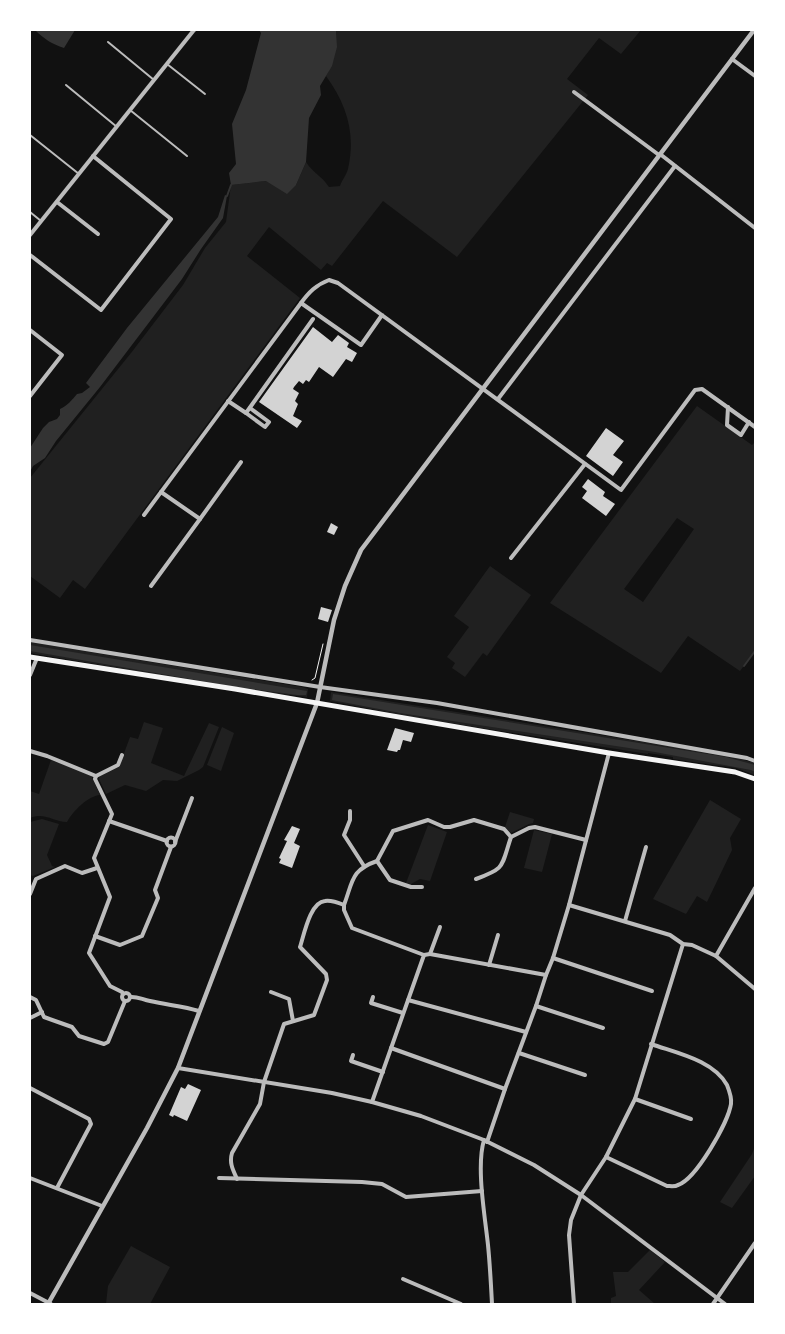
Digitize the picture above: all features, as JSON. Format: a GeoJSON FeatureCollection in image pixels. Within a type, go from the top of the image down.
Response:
{"type":"FeatureCollection","features":[{"type":"Feature","properties":{"kind":"main road"},"geometry":{"type":"LineString","coordinates":[[30,657],[317,703],[609,753],[735,772],[755,779]]}},
{"type":"Feature","properties":{"kind":"street"},"geometry":{"type":"LineString","coordinates":[[30,235],[194,30]]}},
{"type":"Feature","properties":{"kind":"street"},"geometry":{"type":"LineString","coordinates":[[30,1293],[49,1304],[102,1206],[148,1128],[178,1068],[317,703],[334,620],[344,586],[361,550],[754,30]]}},
{"type":"Feature","properties":{"kind":"street"},"geometry":{"type":"LineString","coordinates":[[732,59],[755,76]]}},
{"type":"Feature","properties":{"kind":"street"},"geometry":{"type":"LineString","coordinates":[[574,92],[675,166],[755,228]]}},
{"type":"Feature","properties":{"kind":"street"},"geometry":{"type":"LineString","coordinates":[[30,255],[100,310],[171,220],[93,156]]}},
{"type":"Feature","properties":{"kind":"street"},"geometry":{"type":"LineString","coordinates":[[498,398],[675,166]]}},
{"type":"Feature","properties":{"kind":"street"},"geometry":{"type":"LineString","coordinates":[[56,202],[98,234]]}},
{"type":"Feature","properties":{"kind":"street"},"geometry":{"type":"LineString","coordinates":[[144,515],[301,303],[314,287],[329,280],[338,283],[498,398],[621,490],[695,390],[702,388],[755,427]]}},
{"type":"Feature","properties":{"kind":"street"},"geometry":{"type":"LineString","coordinates":[[301,303],[361,345],[382,315]]}},
{"type":"Feature","properties":{"kind":"street"},"geometry":{"type":"LineString","coordinates":[[246,413],[313,319]]}},
{"type":"Feature","properties":{"kind":"street"},"geometry":{"type":"LineString","coordinates":[[30,330],[62,355],[30,396]]}},
{"type":"Feature","properties":{"kind":"street"},"geometry":{"type":"LineString","coordinates":[[228,401],[265,427],[269,422],[250,408]]}},
{"type":"Feature","properties":{"kind":"street"},"geometry":{"type":"LineString","coordinates":[[728,407],[727,425],[741,435],[749,422]]}},
{"type":"Feature","properties":{"kind":"street"},"geometry":{"type":"LineString","coordinates":[[151,586],[241,462]]}},
{"type":"Feature","properties":{"kind":"street"},"geometry":{"type":"LineString","coordinates":[[511,558],[585,464]]}},
{"type":"Feature","properties":{"kind":"street"},"geometry":{"type":"LineString","coordinates":[[161,492],[200,519]]}},
{"type":"Feature","properties":{"kind":"street"},"geometry":{"type":"LineString","coordinates":[[30,640],[319,692],[437,703],[681,745],[755,761]]}},
{"type":"Feature","properties":{"kind":"street"},"geometry":{"type":"LineString","coordinates":[[30,675],[37,658]]}},
{"type":"Feature","properties":{"kind":"street"},"geometry":{"type":"LineString","coordinates":[[30,751],[96,776],[118,765],[122,755]]}},
{"type":"Feature","properties":{"kind":"street"},"geometry":{"type":"LineString","coordinates":[[492,1304],[482,1191],[482,1148],[554,958],[609,753]]}},
{"type":"Feature","properties":{"kind":"street"},"geometry":{"type":"LineString","coordinates":[[96,776],[112,814],[94,858],[110,897],[90,953],[110,986],[123,994],[128,993],[130,997]]}},
{"type":"Feature","properties":{"kind":"street"},"geometry":{"type":"LineString","coordinates":[[95,936],[120,945],[142,936],[158,898],[154,890],[171,847],[175,845],[192,798]]}},
{"type":"Feature","properties":{"kind":"street"},"geometry":{"type":"LineString","coordinates":[[350,811],[350,820],[344,835],[364,866]]}},
{"type":"Feature","properties":{"kind":"street"},"geometry":{"type":"LineString","coordinates":[[511,837],[504,828],[474,820],[450,827],[444,827],[428,820],[393,831],[378,862],[364,866],[358,871],[344,905],[344,910],[352,928],[424,955],[430,954],[546,975]]}},
{"type":"Feature","properties":{"kind":"street"},"geometry":{"type":"LineString","coordinates":[[110,821],[167,841],[170,838],[175,842]]}},
{"type":"Feature","properties":{"kind":"street"},"geometry":{"type":"LineString","coordinates":[[476,879],[501,868],[511,837],[529,828],[535,826],[586,840]]}},
{"type":"Feature","properties":{"kind":"street"},"geometry":{"type":"LineString","coordinates":[[167,841],[167,844],[171,847]]}},
{"type":"Feature","properties":{"kind":"street"},"geometry":{"type":"LineString","coordinates":[[625,921],[646,847]]}},
{"type":"Feature","properties":{"kind":"street"},"geometry":{"type":"LineString","coordinates":[[378,862],[390,880],[410,887],[422,887]]}},
{"type":"Feature","properties":{"kind":"street"},"geometry":{"type":"LineString","coordinates":[[30,894],[36,879],[65,866],[82,873],[97,868]]}},
{"type":"Feature","properties":{"kind":"street"},"geometry":{"type":"LineString","coordinates":[[716,956],[755,888]]}},
{"type":"Feature","properties":{"kind":"street"},"geometry":{"type":"LineString","coordinates":[[238,1179],[230,1159],[260,1104],[264,1082],[284,1024],[314,1015],[327,980],[326,974],[300,947],[313,909],[318,903],[324,901],[344,905]]}},
{"type":"Feature","properties":{"kind":"street"},"geometry":{"type":"LineString","coordinates":[[569,905],[670,934],[683,944],[692,945],[716,956],[755,989]]}},
{"type":"Feature","properties":{"kind":"street"},"geometry":{"type":"LineString","coordinates":[[430,954],[440,927]]}},
{"type":"Feature","properties":{"kind":"street"},"geometry":{"type":"LineString","coordinates":[[489,965],[498,935]]}},
{"type":"Feature","properties":{"kind":"street"},"geometry":{"type":"LineString","coordinates":[[574,1304],[568,1235],[571,1220],[582,1194],[606,1157],[634,1099],[683,944]]}},
{"type":"Feature","properties":{"kind":"street"},"geometry":{"type":"LineString","coordinates":[[372,1102],[424,955]]}},
{"type":"Feature","properties":{"kind":"street"},"geometry":{"type":"LineString","coordinates":[[554,958],[652,991]]}},
{"type":"Feature","properties":{"kind":"street"},"geometry":{"type":"LineString","coordinates":[[271,992],[289,999],[293,1020]]}},
{"type":"Feature","properties":{"kind":"street"},"geometry":{"type":"LineString","coordinates":[[123,994],[122,998],[125,1001]]}},
{"type":"Feature","properties":{"kind":"street"},"geometry":{"type":"LineString","coordinates":[[30,997],[36,1000],[44,1017],[72,1027],[79,1036],[104,1044],[108,1042],[125,1001],[129,1000],[130,997],[173,1004],[199,1011]]}},
{"type":"Feature","properties":{"kind":"street"},"geometry":{"type":"LineString","coordinates":[[373,997],[371,1002],[403,1013]]}},
{"type":"Feature","properties":{"kind":"street"},"geometry":{"type":"LineString","coordinates":[[408,1000],[526,1032]]}},
{"type":"Feature","properties":{"kind":"street"},"geometry":{"type":"LineString","coordinates":[[536,1006],[603,1028]]}},
{"type":"Feature","properties":{"kind":"street"},"geometry":{"type":"LineString","coordinates":[[30,1018],[42,1012]]}},
{"type":"Feature","properties":{"kind":"street"},"geometry":{"type":"LineString","coordinates":[[606,1157],[667,1186],[676,1186],[684,1182],[710,1150],[722,1127],[731,1103],[727,1085],[719,1075],[699,1061],[652,1044]]}},
{"type":"Feature","properties":{"kind":"street"},"geometry":{"type":"LineString","coordinates":[[391,1048],[505,1089]]}},
{"type":"Feature","properties":{"kind":"street"},"geometry":{"type":"LineString","coordinates":[[519,1053],[585,1075]]}},
{"type":"Feature","properties":{"kind":"street"},"geometry":{"type":"LineString","coordinates":[[353,1055],[351,1061],[383,1072]]}},
{"type":"Feature","properties":{"kind":"street"},"geometry":{"type":"LineString","coordinates":[[178,1068],[332,1093],[372,1102],[421,1116],[486,1141],[534,1165],[582,1194],[725,1304]]}},
{"type":"Feature","properties":{"kind":"street"},"geometry":{"type":"LineString","coordinates":[[30,1088],[89,1119],[91,1124],[57,1188]]}},
{"type":"Feature","properties":{"kind":"street"},"geometry":{"type":"LineString","coordinates":[[634,1099],[691,1120]]}},
{"type":"Feature","properties":{"kind":"street"},"geometry":{"type":"LineString","coordinates":[[30,1178],[102,1206]]}},
{"type":"Feature","properties":{"kind":"street"},"geometry":{"type":"LineString","coordinates":[[219,1178],[382,1184],[406,1197],[482,1191]]}},
{"type":"Feature","properties":{"kind":"street"},"geometry":{"type":"LineString","coordinates":[[713,1304],[755,1243]]}},
{"type":"Feature","properties":{"kind":"street"},"geometry":{"type":"LineString","coordinates":[[403,1279],[461,1304]]}},
{"type":"Feature","properties":{"kind":"lane"},"geometry":{"type":"LineString","coordinates":[[108,42],[154,80]]}},
{"type":"Feature","properties":{"kind":"lane"},"geometry":{"type":"LineString","coordinates":[[167,64],[206,94]]}},
{"type":"Feature","properties":{"kind":"lane"},"geometry":{"type":"LineString","coordinates":[[66,84],[117,127]]}},
{"type":"Feature","properties":{"kind":"lane"},"geometry":{"type":"LineString","coordinates":[[130,110],[187,156]]}},
{"type":"Feature","properties":{"kind":"lane"},"geometry":{"type":"LineString","coordinates":[[30,135],[79,174]]}},
{"type":"Feature","properties":{"kind":"lane"},"geometry":{"type":"LineString","coordinates":[[30,212],[41,221]]}},
{"type":"Feature","properties":{"kind":"shaded area"},"geometry":{"type":"Polygon","coordinates":[[[35,30],[75,30],[64,48],[48,41],[35,30]]]}},
{"type":"Feature","properties":{"kind":"shaded area"},"geometry":{"type":"Polygon","coordinates":[[[259,30],[336,30],[337,47],[332,66],[320,86],[321,95],[309,118],[306,162],[296,185],[287,194],[266,181],[231,185],[229,173],[236,164],[232,124],[246,90],[261,33],[259,30]]]}},
{"type":"Feature","properties":{"kind":"shaded area"},"geometry":{"type":"Polygon","coordinates":[[[336,30],[641,30],[621,54],[599,38],[567,79],[588,95],[457,257],[383,201],[332,266],[327,263],[321,270],[269,227],[247,256],[300,298],[85,589],[73,580],[60,598],[30,576],[30,478],[183,285],[205,248],[226,222],[231,185],[266,181],[296,185],[306,162],[329,187],[340,186],[348,169],[351,144],[348,120],[344,109],[326,76],[335,54],[336,30]]]}},
{"type":"Feature","properties":{"kind":"shaded area"},"geometry":{"type":"Polygon","coordinates":[[[225,195],[227,196],[223,218],[182,279],[100,387],[56,441],[45,458],[33,466],[30,472],[30,448],[43,428],[49,422],[57,419],[60,415],[60,409],[67,405],[77,394],[90,387],[86,383],[127,328],[218,217],[225,195]]]}},
{"type":"Feature","properties":{"kind":"shaded area"},"geometry":{"type":"Polygon","coordinates":[[[697,406],[752,445],[755,442],[755,651],[740,671],[688,636],[661,673],[550,603],[697,406]],[[677,518],[624,589],[643,602],[694,529],[677,518]]]}},
{"type":"Feature","properties":{"kind":"shaded area"},"geometry":{"type":"Polygon","coordinates":[[[490,566],[531,595],[487,656],[483,653],[465,677],[452,668],[455,663],[447,657],[469,627],[454,616],[490,566]]]}},
{"type":"Feature","properties":{"kind":"shaded area"},"geometry":{"type":"Polygon","coordinates":[[[30,642],[302,687],[308,689],[307,697],[248,690],[30,653],[30,642]]]}},
{"type":"Feature","properties":{"kind":"shaded area"},"geometry":{"type":"Polygon","coordinates":[[[30,645],[307,691],[306,695],[297,695],[236,687],[30,651],[30,645]]]}},
{"type":"Feature","properties":{"kind":"shaded area"},"geometry":{"type":"Polygon","coordinates":[[[331,692],[725,755],[755,763],[755,775],[736,768],[673,759],[673,757],[418,718],[330,701],[331,692]]]}},
{"type":"Feature","properties":{"kind":"shaded area"},"geometry":{"type":"Polygon","coordinates":[[[333,694],[726,757],[755,765],[755,772],[655,752],[400,713],[332,700],[333,694]]]}},
{"type":"Feature","properties":{"kind":"shaded area"},"geometry":{"type":"Polygon","coordinates":[[[144,722],[163,728],[151,763],[184,776],[209,723],[219,727],[203,767],[199,770],[177,781],[163,780],[146,791],[125,785],[106,794],[99,779],[100,776],[119,767],[130,737],[138,739],[144,722]]]}},
{"type":"Feature","properties":{"kind":"shaded area"},"geometry":{"type":"Polygon","coordinates":[[[222,727],[234,733],[221,771],[207,765],[222,727]]]}},
{"type":"Feature","properties":{"kind":"shaded area"},"geometry":{"type":"Polygon","coordinates":[[[51,760],[91,775],[100,795],[91,798],[81,805],[67,822],[40,816],[30,818],[30,791],[39,794],[51,760]]]}},
{"type":"Feature","properties":{"kind":"shaded area"},"geometry":{"type":"Polygon","coordinates":[[[710,800],[741,819],[730,838],[732,850],[707,902],[697,896],[686,914],[653,899],[710,800]]]}},
{"type":"Feature","properties":{"kind":"shaded area"},"geometry":{"type":"Polygon","coordinates":[[[510,812],[534,819],[533,823],[511,833],[505,827],[510,812]]]}},
{"type":"Feature","properties":{"kind":"shaded area"},"geometry":{"type":"Polygon","coordinates":[[[42,819],[59,824],[47,855],[52,866],[55,867],[33,876],[30,875],[30,822],[42,819]]]}},
{"type":"Feature","properties":{"kind":"shaded area"},"geometry":{"type":"Polygon","coordinates":[[[428,825],[447,832],[430,881],[420,879],[411,884],[406,883],[428,825]]]}},
{"type":"Feature","properties":{"kind":"shaded area"},"geometry":{"type":"Polygon","coordinates":[[[534,830],[552,834],[542,872],[524,868],[534,830]]]}},
{"type":"Feature","properties":{"kind":"shaded area"},"geometry":{"type":"Polygon","coordinates":[[[755,1146],[755,1176],[732,1208],[720,1202],[752,1154],[755,1146]]]}},
{"type":"Feature","properties":{"kind":"shaded area"},"geometry":{"type":"Polygon","coordinates":[[[131,1246],[170,1267],[150,1304],[106,1304],[108,1286],[131,1246]]]}},
{"type":"Feature","properties":{"kind":"shaded area"},"geometry":{"type":"Polygon","coordinates":[[[650,1250],[665,1262],[639,1290],[655,1304],[611,1304],[611,1298],[616,1296],[613,1272],[628,1272],[650,1250]]]}},
{"type":"Feature","properties":{"kind":"building"},"geometry":{"type":"Polygon","coordinates":[[[313,327],[332,342],[338,335],[349,343],[347,347],[357,353],[352,362],[346,359],[333,377],[319,367],[309,382],[306,380],[303,384],[299,381],[294,387],[293,389],[299,393],[295,401],[298,404],[293,416],[302,421],[297,428],[259,402],[313,327]]]}},
{"type":"Feature","properties":{"kind":"building"},"geometry":{"type":"Polygon","coordinates":[[[606,428],[624,441],[613,455],[623,462],[613,476],[586,456],[606,428]]]}},
{"type":"Feature","properties":{"kind":"building"},"geometry":{"type":"Polygon","coordinates":[[[588,479],[605,492],[603,496],[615,504],[606,516],[582,498],[587,491],[582,487],[588,479]]]}},
{"type":"Feature","properties":{"kind":"building"},"geometry":{"type":"Polygon","coordinates":[[[331,523],[338,527],[334,535],[327,532],[331,523]]]}},
{"type":"Feature","properties":{"kind":"building"},"geometry":{"type":"Polygon","coordinates":[[[321,607],[332,610],[328,622],[318,619],[321,607]]]}},
{"type":"Feature","properties":{"kind":"building"},"geometry":{"type":"Polygon","coordinates":[[[395,728],[414,733],[411,742],[403,740],[400,750],[397,752],[387,750],[395,728]]]}},
{"type":"Feature","properties":{"kind":"building"},"geometry":{"type":"Polygon","coordinates":[[[292,826],[300,829],[294,843],[300,846],[292,868],[279,863],[281,859],[279,858],[287,841],[284,840],[292,826]]]}},
{"type":"Feature","properties":{"kind":"building"},"geometry":{"type":"Polygon","coordinates":[[[188,1084],[201,1090],[187,1121],[174,1115],[173,1117],[169,1115],[181,1087],[185,1089],[188,1084]]]}},
{"type":"Feature","properties":{"kind":"waterway"},"geometry":{"type":"LineString","coordinates":[[227,196],[231,185]]}},
{"type":"Feature","properties":{"kind":"waterway"},"geometry":{"type":"LineString","coordinates":[[744,666],[755,651]]}}]}
